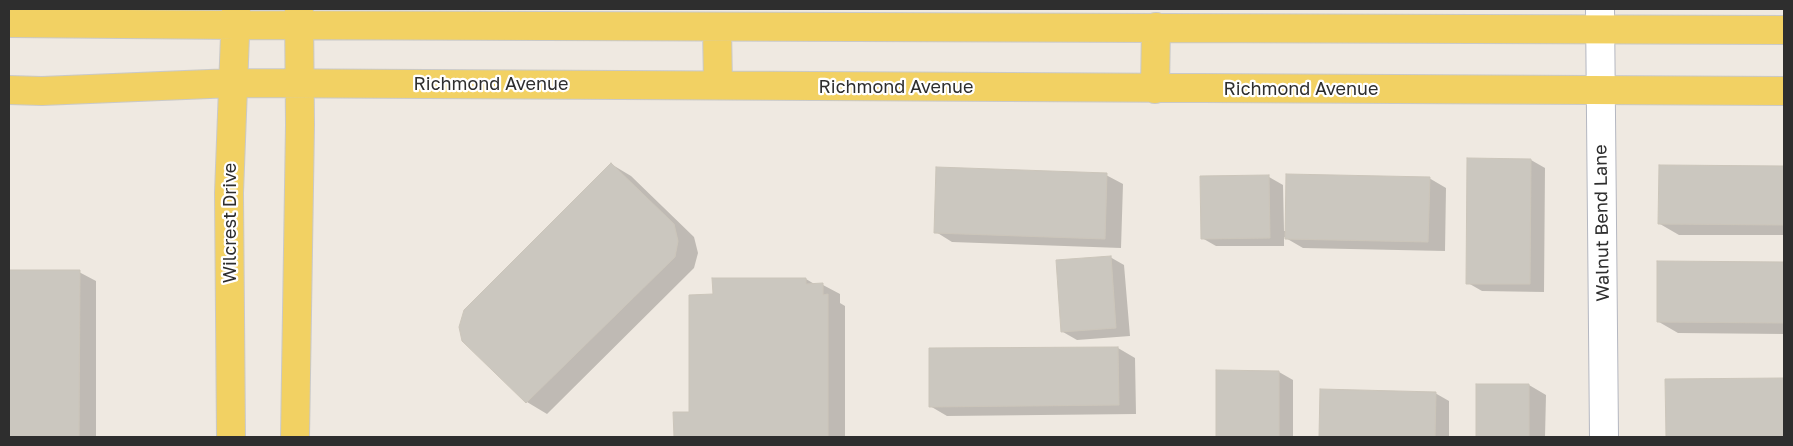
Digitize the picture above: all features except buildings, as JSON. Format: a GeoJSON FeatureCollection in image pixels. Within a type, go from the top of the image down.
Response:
{"type":"FeatureCollection","features":[{"type":"Feature","properties":{"kind":"main road"},"geometry":{"type":"LineString","coordinates":[[9,23],[236,17],[451,17],[717,18],[1156,27],[1601,19],[1784,30]]}},
{"type":"Feature","properties":{"kind":"main road","name":"Wilcrest Drive"},"geometry":{"type":"LineString","coordinates":[[231,437],[229,193],[236,17]]}},
{"type":"Feature","properties":{"kind":"main road"},"geometry":{"type":"LineString","coordinates":[[295,437],[298,330],[299,17]]}},
{"type":"Feature","properties":{"kind":"main road"},"geometry":{"type":"LineString","coordinates":[[717,18],[718,85]]}},
{"type":"Feature","properties":{"kind":"main road"},"geometry":{"type":"LineString","coordinates":[[1155,88],[1156,27]]}},
{"type":"Feature","properties":{"kind":"main road","name":"Richmond Avenue"},"geometry":{"type":"LineString","coordinates":[[9,90],[42,91],[233,83],[300,83],[1784,91]]}},
{"type":"Feature","properties":{"kind":"street","name":"Walnut Bend Lane"},"geometry":{"type":"LineString","coordinates":[[1601,19],[1604,437]]}}]}
